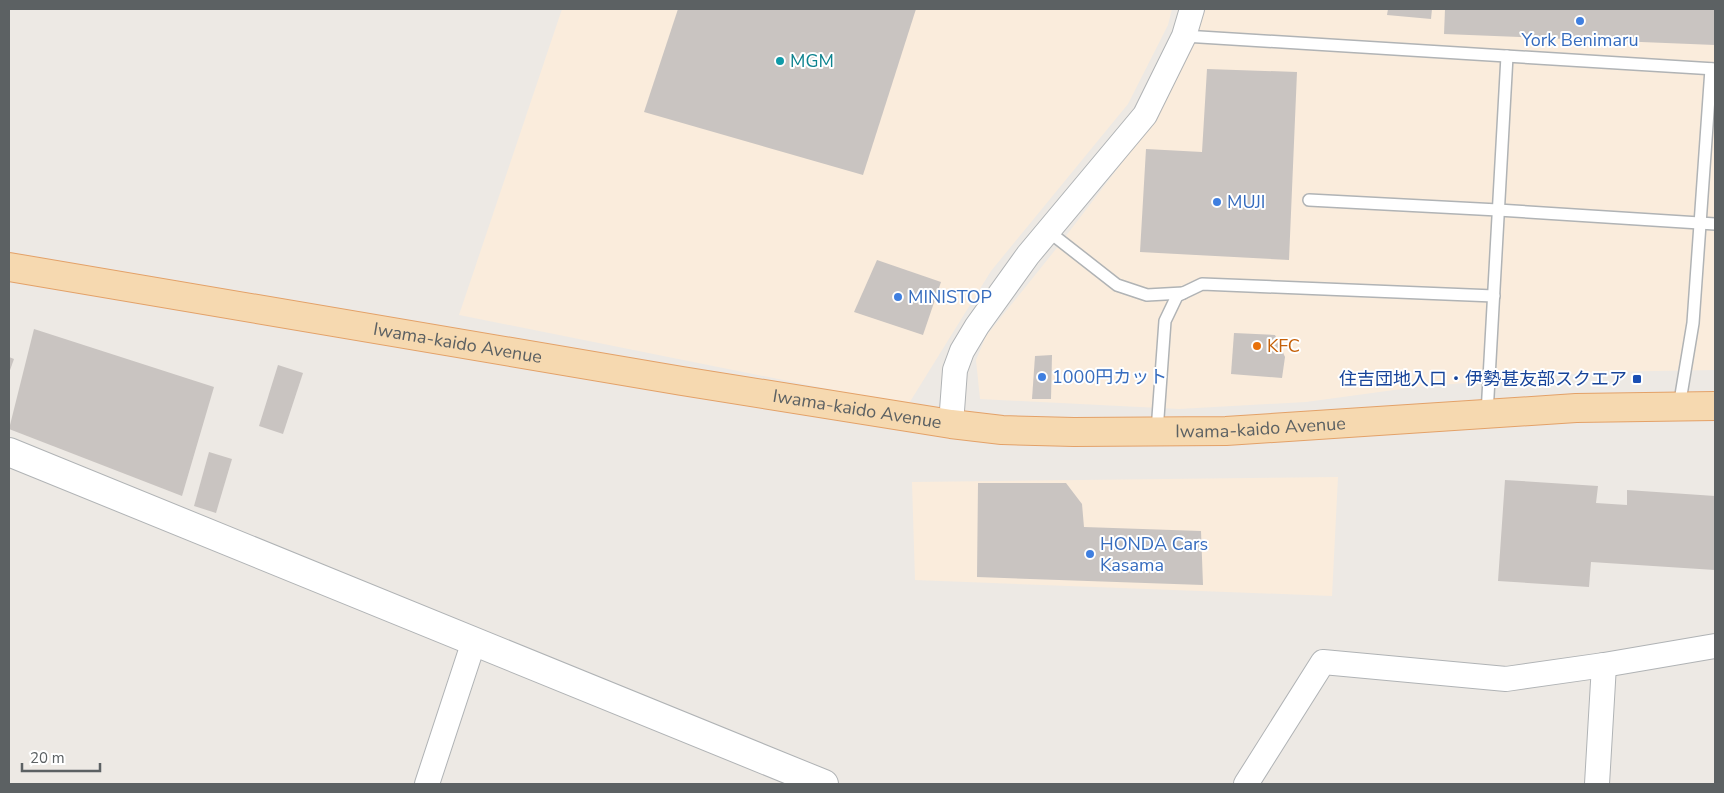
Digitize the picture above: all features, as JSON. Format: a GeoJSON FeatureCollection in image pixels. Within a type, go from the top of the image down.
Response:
{"type":"FeatureCollection","features":[{"type":"Feature","properties":{"kind":"main road","name":"Iwama-kaido Avenue"},"geometry":{"type":"LineString","coordinates":[[9,267],[682,381],[951,424],[1002,430],[1226,432],[1576,408],[1715,406]]}},
{"type":"Feature","properties":{"kind":"street"},"geometry":{"type":"LineString","coordinates":[[951,424],[955,370],[962,352],[977,326],[1028,255],[1145,116],[1184,36],[1192,9]]}},
{"type":"Feature","properties":{"kind":"street"},"geometry":{"type":"LineString","coordinates":[[9,452],[824,784]]}},
{"type":"Feature","properties":{"kind":"street"},"geometry":{"type":"LineString","coordinates":[[426,784],[474,641]]}},
{"type":"Feature","properties":{"kind":"street"},"geometry":{"type":"LineString","coordinates":[[1246,784],[1323,662],[1506,679],[1715,646]]}},
{"type":"Feature","properties":{"kind":"street"},"geometry":{"type":"LineString","coordinates":[[1597,784],[1604,665]]}},
{"type":"Feature","properties":{"kind":"lane"},"geometry":{"type":"LineString","coordinates":[[1184,36],[1713,69],[1693,323],[1679,407]]}},
{"type":"Feature","properties":{"kind":"lane"},"geometry":{"type":"LineString","coordinates":[[1487,414],[1507,56]]}},
{"type":"Feature","properties":{"kind":"lane"},"geometry":{"type":"LineString","coordinates":[[1309,200],[1715,224]]}},
{"type":"Feature","properties":{"kind":"lane"},"geometry":{"type":"LineString","coordinates":[[1048,231],[1117,285],[1147,295],[1183,293]]}},
{"type":"Feature","properties":{"kind":"lane"},"geometry":{"type":"LineString","coordinates":[[1157,432],[1165,321],[1178,296],[1202,284],[1494,296]]}},
{"type":"Feature","properties":{"kind":"shaded area"},"geometry":{"type":"Polygon","coordinates":[[[562,9],[1172,9],[1168,25],[1128,104],[991,271],[908,405],[459,315],[562,9]]]}},
{"type":"Feature","properties":{"kind":"shaded area"},"geometry":{"type":"Polygon","coordinates":[[[1205,9],[1715,9],[1715,370],[1598,372],[1416,387],[1306,402],[1179,409],[980,399],[976,360],[986,336],[1052,254],[1154,121],[1196,41],[1205,9]]]}},
{"type":"Feature","properties":{"kind":"shaded area"},"geometry":{"type":"Polygon","coordinates":[[[1338,477],[1332,596],[915,580],[912,482],[1338,477]]]}},
{"type":"Feature","properties":{"kind":"building","name":"MGM"},"geometry":{"type":"Polygon","coordinates":[[[678,9],[916,9],[863,175],[644,112],[678,9]]]}},
{"type":"Feature","properties":{"kind":"building"},"geometry":{"type":"Polygon","coordinates":[[[1388,9],[1432,9],[1431,19],[1387,15],[1388,9]]]}},
{"type":"Feature","properties":{"kind":"building","name":"York Benimaru"},"geometry":{"type":"Polygon","coordinates":[[[1445,9],[1715,9],[1715,45],[1444,34],[1445,9]]]}},
{"type":"Feature","properties":{"kind":"building","name":"MUJI"},"geometry":{"type":"Polygon","coordinates":[[[1207,69],[1297,72],[1289,260],[1140,252],[1146,149],[1202,152],[1207,69]]]}},
{"type":"Feature","properties":{"kind":"building","name":"MINISTOP"},"geometry":{"type":"Polygon","coordinates":[[[877,260],[941,282],[923,335],[854,312],[877,260]]]}},
{"type":"Feature","properties":{"kind":"building"},"geometry":{"type":"Polygon","coordinates":[[[34,329],[214,387],[182,496],[9,429],[34,329]]]}},
{"type":"Feature","properties":{"kind":"building","name":"KFC"},"geometry":{"type":"Polygon","coordinates":[[[1234,333],[1275,335],[1285,357],[1282,378],[1231,374],[1234,333]]]}},
{"type":"Feature","properties":{"kind":"building","name":"1000円カット"},"geometry":{"type":"Polygon","coordinates":[[[1052,355],[1051,399],[1032,399],[1035,356],[1052,355]]]}},
{"type":"Feature","properties":{"kind":"building"},"geometry":{"type":"Polygon","coordinates":[[[9,357],[14,359],[9,373],[9,357]]]}},
{"type":"Feature","properties":{"kind":"building"},"geometry":{"type":"Polygon","coordinates":[[[278,365],[303,373],[283,434],[259,426],[278,365]]]}},
{"type":"Feature","properties":{"kind":"building"},"geometry":{"type":"Polygon","coordinates":[[[209,452],[232,459],[216,513],[194,506],[209,452]]]}},
{"type":"Feature","properties":{"kind":"building"},"geometry":{"type":"Polygon","coordinates":[[[1505,480],[1598,486],[1596,503],[1627,505],[1627,490],[1715,496],[1715,570],[1591,562],[1589,587],[1498,581],[1505,480]]]}},
{"type":"Feature","properties":{"kind":"building","name":"HONDA Cars Kasama"},"geometry":{"type":"Polygon","coordinates":[[[978,483],[1066,483],[1082,504],[1084,527],[1201,531],[1203,585],[977,577],[978,483]]]}},
{"type":"Feature","properties":{"kind":"place","name":"York Benimaru"},"geometry":{"type":"Point","coordinates":[1580,21]}},
{"type":"Feature","properties":{"kind":"place","name":"MGM"},"geometry":{"type":"Point","coordinates":[780,61]}},
{"type":"Feature","properties":{"kind":"place","name":"MUJI"},"geometry":{"type":"Point","coordinates":[1217,202]}},
{"type":"Feature","properties":{"kind":"place","name":"MINISTOP"},"geometry":{"type":"Point","coordinates":[898,297]}},
{"type":"Feature","properties":{"kind":"place","name":"KFC"},"geometry":{"type":"Point","coordinates":[1257,346]}},
{"type":"Feature","properties":{"kind":"place","name":"1000円カット"},"geometry":{"type":"Point","coordinates":[1042,377]}},
{"type":"Feature","properties":{"kind":"place","name":"住吉団地入口・伊勢甚友部スクエア"},"geometry":{"type":"Point","coordinates":[1637,379]}},
{"type":"Feature","properties":{"kind":"place","name":"HONDA Cars Kasama"},"geometry":{"type":"Point","coordinates":[1090,554]}}]}
